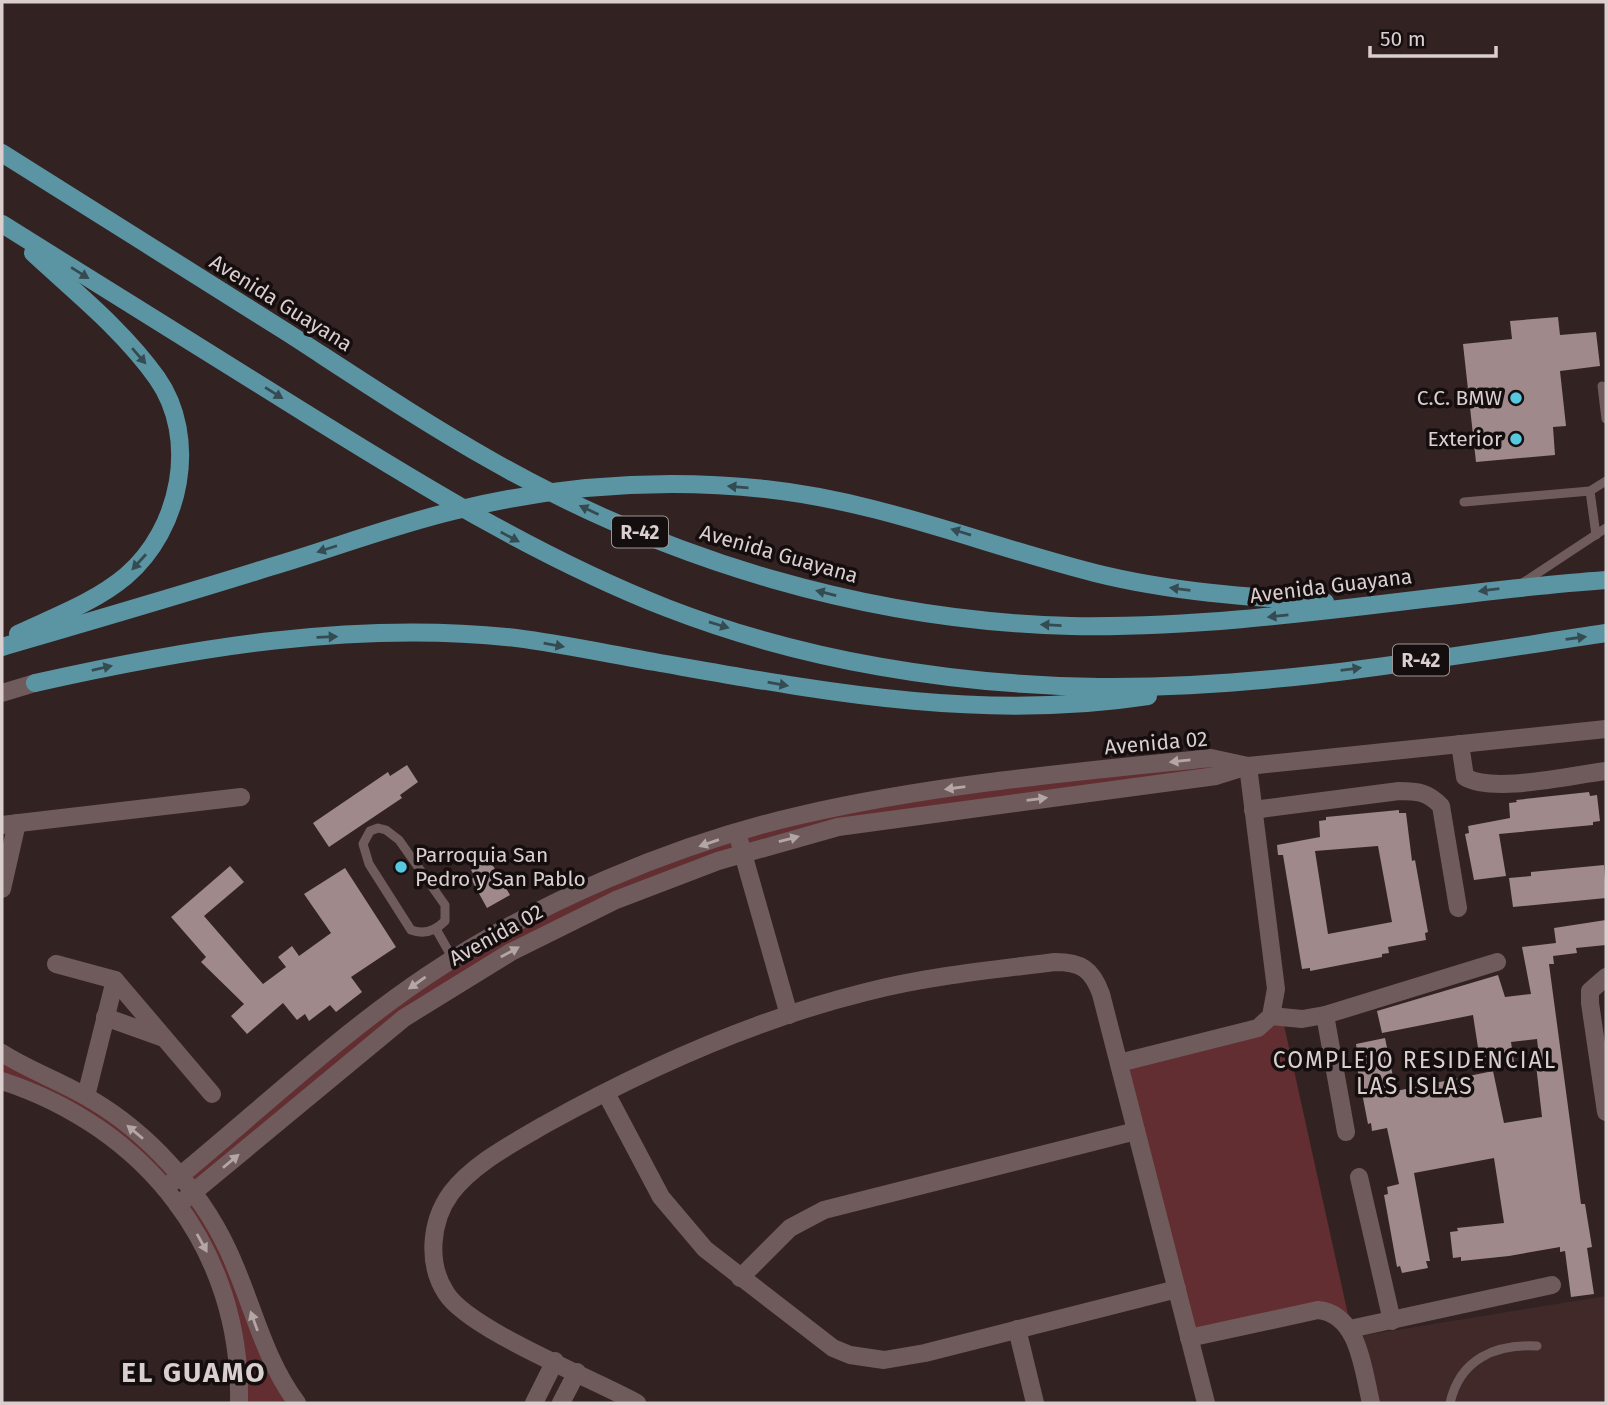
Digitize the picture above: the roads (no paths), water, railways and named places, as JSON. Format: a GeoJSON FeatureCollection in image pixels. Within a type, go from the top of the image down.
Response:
{"type":"FeatureCollection","features":[{"type":"Feature","properties":{"kind":"main road","name":"Avenida Guayana"},"geometry":{"type":"LineString","coordinates":[[2,153],[494,462],[624,525],[722,564],[802,587],[888,606],[1035,624],[1172,625],[1516,587],[1606,580]]}},
{"type":"Feature","properties":{"kind":"main road"},"geometry":{"type":"LineString","coordinates":[[2,224],[140,356],[169,401],[177,422],[180,442],[180,468],[170,513],[161,534],[139,563],[102,594],[2,642]]}},
{"type":"Feature","properties":{"kind":"main road","name":"R-42"},"geometry":{"type":"LineString","coordinates":[[2,224],[490,526],[574,569],[672,610],[822,654],[937,674],[1096,687],[1234,682],[1346,670],[1606,633]]}},
{"type":"Feature","properties":{"kind":"main road"},"geometry":{"type":"LineString","coordinates":[[2,648],[392,528],[507,499],[599,488],[699,485],[810,495],[907,517],[1054,562],[1141,584],[1249,597],[1370,605]]}},
{"type":"Feature","properties":{"kind":"main road"},"geometry":{"type":"LineString","coordinates":[[35,683],[175,653],[292,639],[419,634],[516,638],[785,685],[966,707],[1094,704],[1234,682]]}},
{"type":"Feature","properties":{"kind":"street"},"geometry":{"type":"LineString","coordinates":[[2,693],[35,683]]}},
{"type":"Feature","properties":{"kind":"street"},"geometry":{"type":"LineString","coordinates":[[1119,1063],[1258,1028],[1271,1016],[1276,989],[1248,766],[1606,729]]}},
{"type":"Feature","properties":{"kind":"street"},"geometry":{"type":"LineString","coordinates":[[1460,744],[1465,777],[1475,783],[1513,783],[1606,771]]}},
{"type":"Feature","properties":{"kind":"street","name":"Avenida 02"},"geometry":{"type":"LineString","coordinates":[[172,1182],[309,1066],[399,996],[453,959],[545,909],[617,876],[737,834],[846,805],[976,785],[1211,758],[1248,766]]}},
{"type":"Feature","properties":{"kind":"street","name":"Avenida 02"},"geometry":{"type":"LineString","coordinates":[[185,1199],[404,1018],[511,951],[616,900],[743,853],[805,835],[865,822],[1216,776],[1248,766]]}},
{"type":"Feature","properties":{"kind":"street"},"geometry":{"type":"LineString","coordinates":[[1253,810],[1399,791],[1420,791],[1432,796],[1441,806],[1458,908]]}},
{"type":"Feature","properties":{"kind":"street"},"geometry":{"type":"LineString","coordinates":[[2,889],[10,824],[241,797]]}},
{"type":"Feature","properties":{"kind":"street"},"geometry":{"type":"LineString","coordinates":[[737,834],[789,1015]]}},
{"type":"Feature","properties":{"kind":"street"},"geometry":{"type":"LineString","coordinates":[[637,1403],[483,1325],[452,1302],[435,1266],[434,1238],[443,1206],[470,1172],[528,1135],[606,1093],[714,1042],[789,1015],[910,982],[1070,962],[1086,967],[1097,982],[1206,1403]]}},
{"type":"Feature","properties":{"kind":"street"},"geometry":{"type":"LineString","coordinates":[[1271,1016],[1302,1019],[1325,1014],[1497,962]]}},
{"type":"Feature","properties":{"kind":"street"},"geometry":{"type":"LineString","coordinates":[[56,964],[115,980],[212,1094]]}},
{"type":"Feature","properties":{"kind":"street"},"geometry":{"type":"LineString","coordinates":[[1606,976],[1590,991],[1606,1112]]}},
{"type":"Feature","properties":{"kind":"street"},"geometry":{"type":"LineString","coordinates":[[86,1096],[115,980]]}},
{"type":"Feature","properties":{"kind":"street"},"geometry":{"type":"LineString","coordinates":[[1325,1014],[1346,1132]]}},
{"type":"Feature","properties":{"kind":"street"},"geometry":{"type":"LineString","coordinates":[[105,1017],[164,1038]]}},
{"type":"Feature","properties":{"kind":"street"},"geometry":{"type":"LineString","coordinates":[[2,1053],[86,1096],[134,1131],[185,1199],[227,1246],[269,1355],[297,1403]]}},
{"type":"Feature","properties":{"kind":"street"},"geometry":{"type":"LineString","coordinates":[[309,1066],[323,1083]]}},
{"type":"Feature","properties":{"kind":"street"},"geometry":{"type":"LineString","coordinates":[[2,1081],[60,1104],[96,1125],[172,1182]]}},
{"type":"Feature","properties":{"kind":"street"},"geometry":{"type":"LineString","coordinates":[[606,1093],[637,1156],[673,1215],[705,1249],[740,1278],[822,1340],[850,1355],[866,1359],[912,1355],[1177,1289]]}},
{"type":"Feature","properties":{"kind":"street"},"geometry":{"type":"LineString","coordinates":[[740,1278],[790,1228],[824,1210],[1136,1131]]}},
{"type":"Feature","properties":{"kind":"street"},"geometry":{"type":"LineString","coordinates":[[1359,1177],[1392,1321]]}},
{"type":"Feature","properties":{"kind":"street"},"geometry":{"type":"LineString","coordinates":[[185,1199],[228,1306],[237,1354],[239,1403]]}},
{"type":"Feature","properties":{"kind":"street"},"geometry":{"type":"LineString","coordinates":[[1350,1329],[1552,1285]]}},
{"type":"Feature","properties":{"kind":"street"},"geometry":{"type":"LineString","coordinates":[[1189,1338],[1318,1310],[1339,1316],[1350,1329],[1371,1403]]}},
{"type":"Feature","properties":{"kind":"street"},"geometry":{"type":"LineString","coordinates":[[1017,1329],[1035,1403]]}},
{"type":"Feature","properties":{"kind":"street"},"geometry":{"type":"LineString","coordinates":[[534,1403],[555,1361]]}},
{"type":"Feature","properties":{"kind":"street"},"geometry":{"type":"LineString","coordinates":[[561,1403],[577,1372]]}},
{"type":"Feature","properties":{"kind":"lane"},"geometry":{"type":"LineString","coordinates":[[1602,386],[1606,419]]}},
{"type":"Feature","properties":{"kind":"lane"},"geometry":{"type":"LineString","coordinates":[[1464,502],[1590,491],[1606,481]]}},
{"type":"Feature","properties":{"kind":"lane"},"geometry":{"type":"LineString","coordinates":[[1590,491],[1596,535]]}},
{"type":"Feature","properties":{"kind":"lane"},"geometry":{"type":"LineString","coordinates":[[1516,587],[1606,528]]}},
{"type":"Feature","properties":{"kind":"lane"},"geometry":{"type":"LineString","coordinates":[[377,828],[393,834],[445,905],[444,921],[436,929],[419,933],[407,924],[365,854],[363,844],[370,831],[377,828]]}},
{"type":"Feature","properties":{"kind":"lane"},"geometry":{"type":"LineString","coordinates":[[436,929],[453,959]]}},
{"type":"Feature","properties":{"kind":"lane"},"geometry":{"type":"LineString","coordinates":[[1450,1403],[1453,1388],[1465,1369],[1481,1355],[1501,1347],[1537,1346]]}},
{"type":"Feature","properties":{"kind":"place","name":"C.C. BMW"},"geometry":{"type":"Point","coordinates":[1516,398]}},
{"type":"Feature","properties":{"kind":"place","name":"Exterior"},"geometry":{"type":"Point","coordinates":[1516,439]}},
{"type":"Feature","properties":{"kind":"place","name":"Parroquia San Pedro y San Pablo"},"geometry":{"type":"Point","coordinates":[401,867]}},
{"type":"Feature","properties":{"kind":"district","name":"COMPLEJO RESIDENCIAL LAS ISLAS"},"geometry":{"type":"Point","coordinates":[1415,1073]}},
{"type":"Feature","properties":{"kind":"district","name":"EL GUAMO"},"geometry":{"type":"Point","coordinates":[194,1372]}}]}
